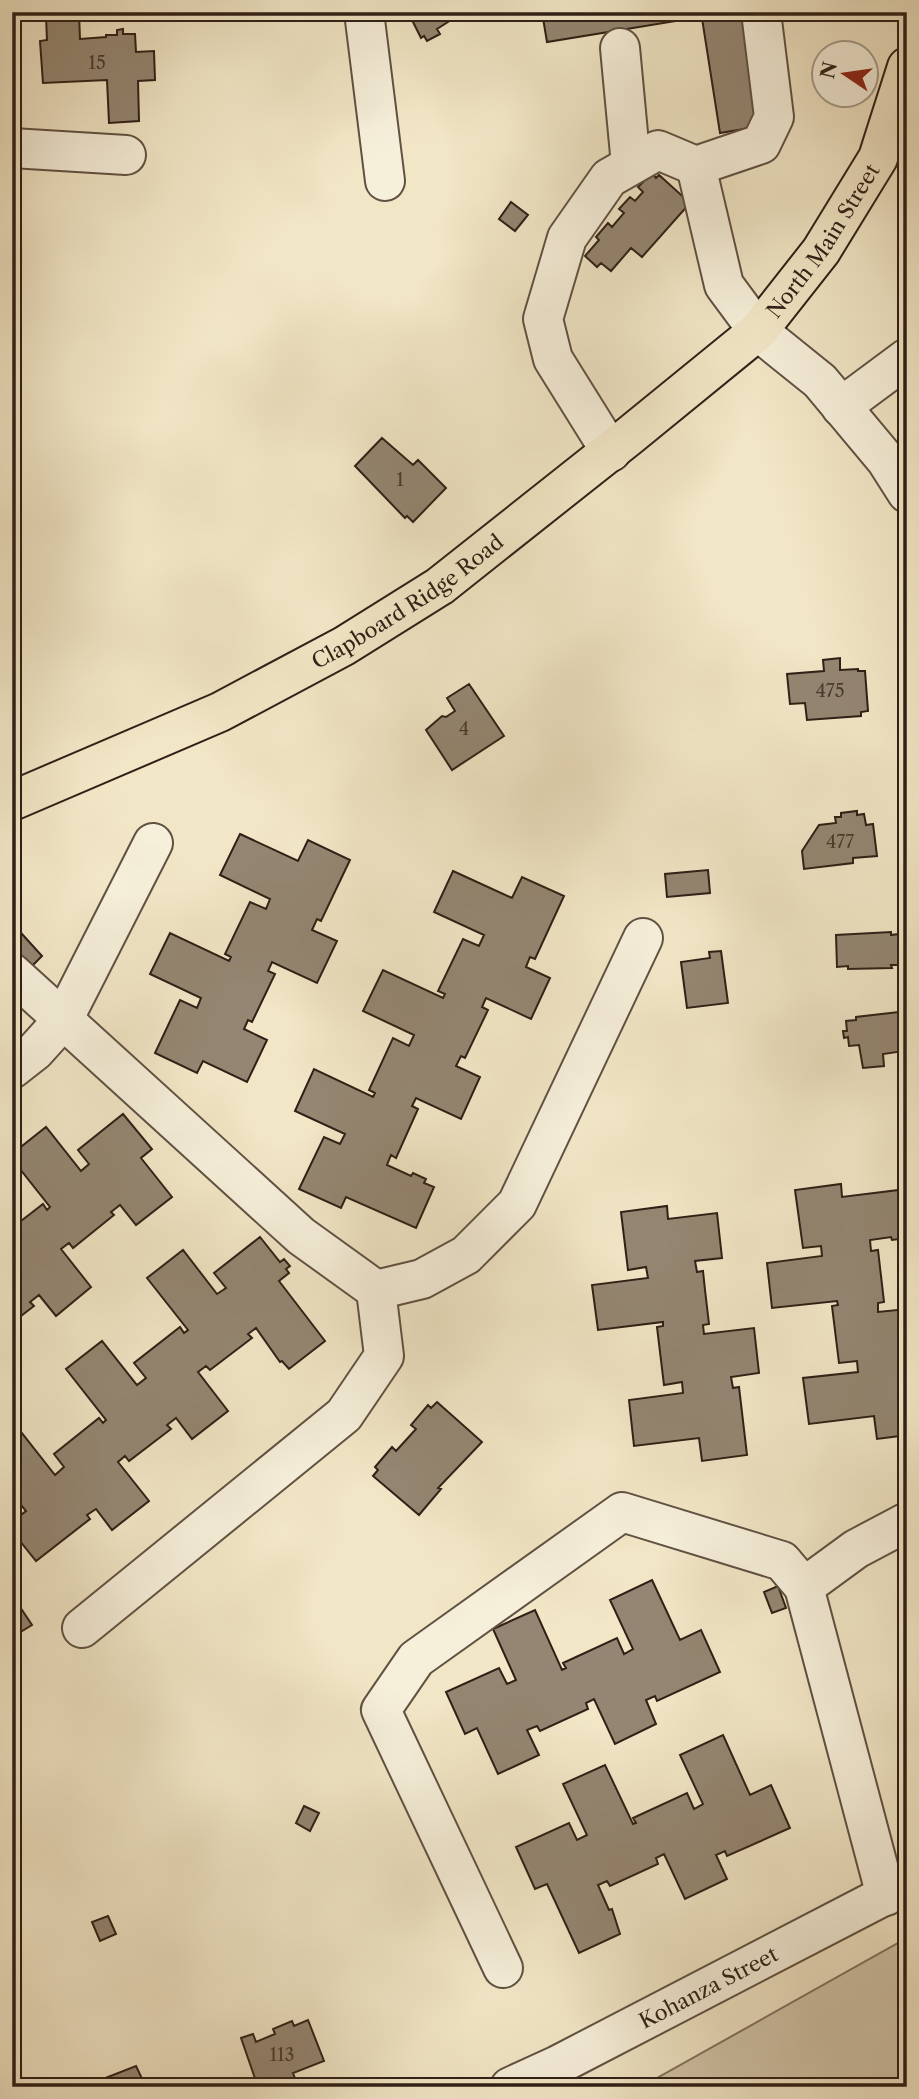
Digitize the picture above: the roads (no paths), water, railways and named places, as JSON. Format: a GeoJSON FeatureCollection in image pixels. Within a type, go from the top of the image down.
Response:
{"type":"FeatureCollection","features":[{"type":"Feature","properties":{"kind":"main road","name":"North Main Street"},"geometry":{"type":"LineString","coordinates":[[758,331],[821,251],[878,158],[907,67]]}},
{"type":"Feature","properties":{"kind":"main road","name":"Clapboard Ridge Road"},"geometry":{"type":"LineString","coordinates":[[12,802],[220,712],[344,646],[440,586],[611,452],[758,331]]}},
{"type":"Feature","properties":{"kind":"street"},"geometry":{"type":"LineString","coordinates":[[364,12],[385,181]]}},
{"type":"Feature","properties":{"kind":"street"},"geometry":{"type":"LineString","coordinates":[[611,452],[553,359],[543,319],[567,238],[609,178],[658,150],[696,166],[761,144],[774,117],[761,12]]}},
{"type":"Feature","properties":{"kind":"street"},"geometry":{"type":"LineString","coordinates":[[620,48],[631,165]]}},
{"type":"Feature","properties":{"kind":"street"},"geometry":{"type":"LineString","coordinates":[[12,148],[126,155]]}},
{"type":"Feature","properties":{"kind":"street"},"geometry":{"type":"LineString","coordinates":[[696,166],[724,285],[758,331],[820,382],[886,460],[907,493]]}},
{"type":"Feature","properties":{"kind":"street"},"geometry":{"type":"LineString","coordinates":[[841,407],[907,358]]}},
{"type":"Feature","properties":{"kind":"street"},"geometry":{"type":"LineString","coordinates":[[12,1069],[35,1051],[63,1020],[153,843]]}},
{"type":"Feature","properties":{"kind":"street"},"geometry":{"type":"LineString","coordinates":[[376,1290],[422,1279],[466,1255],[517,1204],[643,938]]}},
{"type":"Feature","properties":{"kind":"street"},"geometry":{"type":"LineString","coordinates":[[12,973],[301,1236],[376,1290],[384,1356],[344,1415],[82,1628]]}},
{"type":"Feature","properties":{"kind":"street"},"geometry":{"type":"LineString","coordinates":[[503,1968],[381,1710],[416,1660],[622,1512],[782,1561],[804,1587],[896,1890]]}},
{"type":"Feature","properties":{"kind":"street"},"geometry":{"type":"LineString","coordinates":[[804,1587],[856,1549],[907,1522]]}},
{"type":"Feature","properties":{"kind":"street","name":"Kohanza Street"},"geometry":{"type":"LineString","coordinates":[[510,2087],[558,2065],[896,1890]]}}]}
